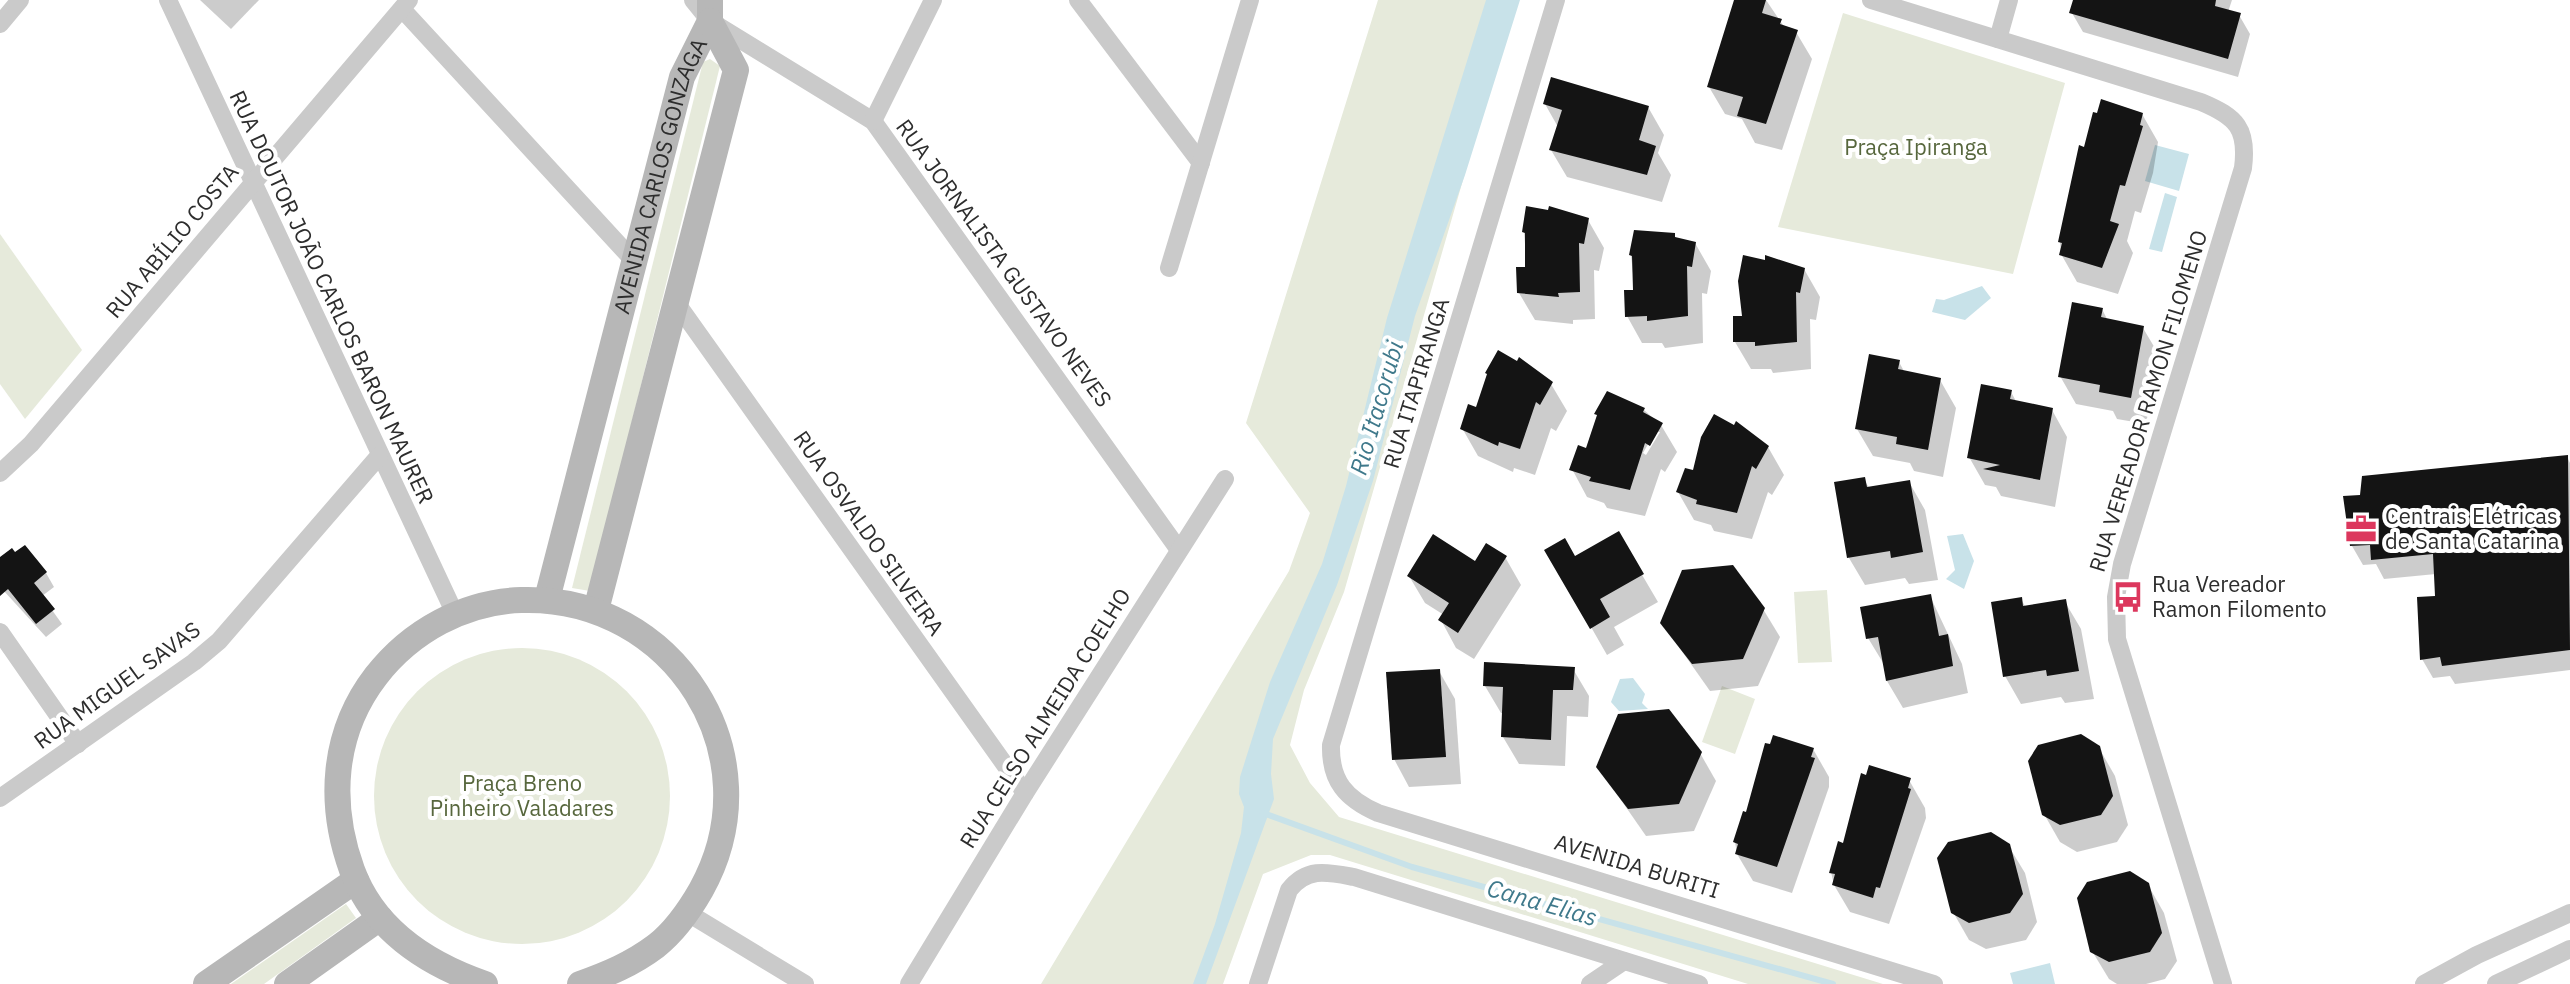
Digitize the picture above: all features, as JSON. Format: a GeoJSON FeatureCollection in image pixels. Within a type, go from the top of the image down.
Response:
{"type":"FeatureCollection","features":[{"type":"Feature","properties":{"kind":"street"},"geometry":{"type":"LineString","coordinates":[[0,24],[20,0]]}},
{"type":"Feature","properties":{"kind":"street","name":"RUA DOUTOR JOÃO CARLOS BARON MAURER"},"geometry":{"type":"LineString","coordinates":[[168,0],[455,614]]}},
{"type":"Feature","properties":{"kind":"street","name":"RUA JORNALISTA GUSTAVO NEVES"},"geometry":{"type":"LineString","coordinates":[[693,0],[873,121],[1179,550]]}},
{"type":"Feature","properties":{"kind":"street"},"geometry":{"type":"LineString","coordinates":[[873,121],[933,0]]}},
{"type":"Feature","properties":{"kind":"street"},"geometry":{"type":"LineString","coordinates":[[1078,0],[1201,163]]}},
{"type":"Feature","properties":{"kind":"street"},"geometry":{"type":"LineString","coordinates":[[1169,268],[1250,0]]}},
{"type":"Feature","properties":{"kind":"street","name":"RUA ITAPIRANGA"},"geometry":{"type":"LineString","coordinates":[[1335,780],[1330,765],[1331,745],[1556,0]]}},
{"type":"Feature","properties":{"kind":"street"},"geometry":{"type":"LineString","coordinates":[[1871,0],[1998,39],[2009,0]]}},
{"type":"Feature","properties":{"kind":"street"},"geometry":{"type":"LineString","coordinates":[[406,4],[634,261]]}},
{"type":"Feature","properties":{"kind":"street","name":"RUA ABÍLIO COSTA"},"geometry":{"type":"LineString","coordinates":[[0,473],[31,444],[406,4]]}},
{"type":"Feature","properties":{"kind":"street","name":"AVENIDA CARLOS GONZAGA"},"geometry":{"type":"LineString","coordinates":[[547,599],[682,77],[710,11]]}},
{"type":"Feature","properties":{"kind":"street","name":"AVENIDA CARLOS GONZAGA"},"geometry":{"type":"LineString","coordinates":[[596,610],[736,70],[710,11]]}},
{"type":"Feature","properties":{"kind":"street","name":"RUA VEREADOR RAMON FILOMENO"},"geometry":{"type":"LineString","coordinates":[[1998,39],[2223,111],[2239,125],[2246,145],[2243,168],[2122,564],[2115,614],[2117,639],[2223,984]]}},
{"type":"Feature","properties":{"kind":"street","name":"RUA OSVALDO SILVEIRA"},"geometry":{"type":"LineString","coordinates":[[675,301],[1025,793]]}},
{"type":"Feature","properties":{"kind":"street","name":"RUA MIGUEL SAVAS"},"geometry":{"type":"LineString","coordinates":[[0,798],[185,669],[219,641],[379,456]]}},
{"type":"Feature","properties":{"kind":"street","name":"RUA CELSO ALMEIDA COELHO"},"geometry":{"type":"LineString","coordinates":[[909,984],[1025,793],[1225,479]]}},
{"type":"Feature","properties":{"kind":"street"},"geometry":{"type":"LineString","coordinates":[[485,984],[449,972],[411,949],[380,918],[356,880],[342,843],[336,804],[338,764],[348,725],[365,690],[390,659],[420,633],[455,614],[500,601],[547,599],[596,610],[643,634],[681,670],[710,714],[725,764],[726,817],[714,867],[688,913],[645,954],[620,970],[580,984]]}},
{"type":"Feature","properties":{"kind":"street"},"geometry":{"type":"LineString","coordinates":[[0,632],[78,744]]}},
{"type":"Feature","properties":{"kind":"street","name":"AVENIDA BURITI"},"geometry":{"type":"LineString","coordinates":[[1335,780],[1360,805],[1378,813],[1934,984]]}},
{"type":"Feature","properties":{"kind":"street"},"geometry":{"type":"LineString","coordinates":[[1258,984],[1289,890],[1298,879],[1309,873],[1354,877],[1699,984]]}},
{"type":"Feature","properties":{"kind":"street"},"geometry":{"type":"LineString","coordinates":[[206,984],[356,880]]}},
{"type":"Feature","properties":{"kind":"street"},"geometry":{"type":"LineString","coordinates":[[688,913],[805,984]]}},
{"type":"Feature","properties":{"kind":"street"},"geometry":{"type":"LineString","coordinates":[[2424,984],[2477,955],[2570,913]]}},
{"type":"Feature","properties":{"kind":"street"},"geometry":{"type":"LineString","coordinates":[[287,984],[380,918]]}},
{"type":"Feature","properties":{"kind":"street"},"geometry":{"type":"LineString","coordinates":[[2496,984],[2570,949]]}},
{"type":"Feature","properties":{"kind":"street"},"geometry":{"type":"LineString","coordinates":[[1590,984],[1624,961]]}},
{"type":"Feature","properties":{"kind":"green space"},"geometry":{"type":"Polygon","coordinates":[[[1378,0],[1515,0],[1344,592],[1304,690],[1290,745],[1310,783],[1339,817],[1883,984],[1748,984],[1330,855],[1311,855],[1263,874],[1223,984],[1041,984],[1289,571],[1310,513],[1246,423],[1378,0]]]}},
{"type":"Feature","properties":{"kind":"green space","name":"Praça Ipiranga"},"geometry":{"type":"Polygon","coordinates":[[[1843,13],[2065,83],[2013,274],[1778,227],[1843,13]]]}},
{"type":"Feature","properties":{"kind":"green space"},"geometry":{"type":"Polygon","coordinates":[[[710,59],[720,66],[590,591],[572,588],[703,62],[710,59]]]}},
{"type":"Feature","properties":{"kind":"green space"},"geometry":{"type":"Polygon","coordinates":[[[0,234],[82,350],[25,419],[0,384],[0,234]]]}},
{"type":"Feature","properties":{"kind":"green space"},"geometry":{"type":"Polygon","coordinates":[[[1827,590],[1832,662],[1798,663],[1794,592],[1827,590]]]}},
{"type":"Feature","properties":{"kind":"green space","name":"Praça Breno Pinheiro Valadares"},"geometry":{"type":"Polygon","coordinates":[[[507,648],[537,648],[565,654],[592,665],[616,681],[637,702],[653,726],[664,753],[670,796],[668,825],[653,866],[637,890],[616,911],[592,927],[565,938],[537,944],[507,944],[479,938],[452,927],[428,911],[407,890],[391,866],[380,839],[374,811],[374,781],[380,753],[391,726],[407,702],[428,681],[452,665],[479,654],[507,648]]]}},
{"type":"Feature","properties":{"kind":"green space"},"geometry":{"type":"Polygon","coordinates":[[[1722,686],[1755,699],[1735,754],[1702,742],[1722,686]]]}},
{"type":"Feature","properties":{"kind":"green space"},"geometry":{"type":"Polygon","coordinates":[[[346,904],[356,918],[264,984],[231,984],[346,904]]]}},
{"type":"Feature","properties":{"kind":"water","name":"Rio Itacorubi"},"geometry":{"type":"Polygon","coordinates":[[[1486,0],[1520,0],[1465,175],[1415,316],[1373,481],[1337,585],[1273,739],[1271,774],[1274,799],[1206,984],[1193,984],[1215,924],[1241,833],[1244,807],[1239,794],[1240,777],[1270,682],[1322,564],[1346,486],[1387,318],[1486,0]]]}},
{"type":"Feature","properties":{"kind":"water"},"geometry":{"type":"Polygon","coordinates":[[[2155,145],[2189,154],[2179,191],[2145,181],[2155,145]]]}},
{"type":"Feature","properties":{"kind":"water"},"geometry":{"type":"Polygon","coordinates":[[[2165,193],[2177,197],[2162,252],[2149,249],[2165,193]]]}},
{"type":"Feature","properties":{"kind":"water"},"geometry":{"type":"Polygon","coordinates":[[[1982,286],[1991,298],[1965,320],[1932,312],[1936,299],[1944,300],[1982,286]]]}},
{"type":"Feature","properties":{"kind":"water"},"geometry":{"type":"Polygon","coordinates":[[[1963,534],[1974,561],[1964,589],[1946,579],[1955,570],[1947,536],[1963,534]]]}},
{"type":"Feature","properties":{"kind":"water"},"geometry":{"type":"Polygon","coordinates":[[[1633,678],[1645,694],[1642,703],[1648,709],[1619,711],[1611,702],[1620,679],[1633,678]]]}},
{"type":"Feature","properties":{"kind":"water"},"geometry":{"type":"Polygon","coordinates":[[[2050,963],[2055,984],[2013,984],[2010,973],[2050,963]]]}},
{"type":"Feature","properties":{"kind":"building"},"geometry":{"type":"Polygon","coordinates":[[[1734,0],[1766,0],[1762,13],[1782,19],[1780,24],[1798,30],[1766,124],[1737,116],[1743,97],[1707,87],[1734,0]]]}},
{"type":"Feature","properties":{"kind":"building"},"geometry":{"type":"Polygon","coordinates":[[[2073,0],[2216,0],[2215,6],[2241,13],[2228,59],[2069,13],[2073,0]]]}},
{"type":"Feature","properties":{"kind":"building"},"geometry":{"type":"Polygon","coordinates":[[[1551,77],[1649,106],[1639,140],[1656,146],[1647,175],[1549,150],[1562,110],[1543,104],[1551,77]]]}},
{"type":"Feature","properties":{"kind":"building"},"geometry":{"type":"Polygon","coordinates":[[[2101,99],[2143,113],[2140,125],[2143,126],[2125,186],[2120,185],[2110,221],[2119,224],[2102,268],[2059,255],[2062,243],[2058,242],[2079,145],[2084,147],[2093,112],[2097,113],[2101,99]]]}},
{"type":"Feature","properties":{"kind":"building"},"geometry":{"type":"Polygon","coordinates":[[[1526,206],[1548,210],[1549,206],[1589,218],[1584,244],[1579,243],[1580,292],[1558,293],[1559,297],[1517,293],[1516,267],[1525,267],[1525,233],[1522,232],[1526,206]]]}},
{"type":"Feature","properties":{"kind":"building"},"geometry":{"type":"Polygon","coordinates":[[[1634,230],[1675,233],[1675,237],[1696,242],[1692,267],[1687,266],[1688,316],[1647,321],[1647,316],[1625,317],[1624,290],[1633,290],[1632,256],[1629,255],[1634,230]]]}},
{"type":"Feature","properties":{"kind":"building"},"geometry":{"type":"Polygon","coordinates":[[[1743,255],[1765,260],[1765,255],[1805,268],[1800,293],[1796,292],[1797,342],[1755,346],[1755,342],[1733,342],[1733,316],[1742,316],[1738,281],[1743,255]]]}},
{"type":"Feature","properties":{"kind":"building"},"geometry":{"type":"Polygon","coordinates":[[[2072,302],[2103,308],[2101,317],[2144,326],[2131,398],[2099,392],[2100,385],[2058,377],[2072,302]]]}},
{"type":"Feature","properties":{"kind":"building"},"geometry":{"type":"Polygon","coordinates":[[[1498,350],[1517,361],[1519,357],[1553,382],[1540,405],[1536,402],[1520,449],[1499,442],[1498,446],[1460,429],[1468,404],[1476,407],[1485,373],[1498,350]]]}},
{"type":"Feature","properties":{"kind":"building"},"geometry":{"type":"Polygon","coordinates":[[[1869,354],[1900,360],[1898,369],[1941,378],[1928,450],[1896,444],[1897,437],[1855,429],[1869,354]]]}},
{"type":"Feature","properties":{"kind":"building"},"geometry":{"type":"Polygon","coordinates":[[[1981,384],[2012,390],[2010,399],[2053,408],[2040,480],[1983,469],[2000,465],[1967,458],[1981,384]]]}},
{"type":"Feature","properties":{"kind":"building"},"geometry":{"type":"Polygon","coordinates":[[[1607,391],[1645,408],[1643,412],[1663,423],[1650,446],[1645,443],[1630,490],[1589,481],[1591,477],[1569,470],[1578,445],[1586,448],[1597,415],[1594,414],[1607,391]]]}},
{"type":"Feature","properties":{"kind":"building"},"geometry":{"type":"Polygon","coordinates":[[[1714,414],[1734,425],[1736,421],[1769,446],[1756,469],[1752,466],[1737,513],[1696,504],[1697,500],[1676,492],[1685,468],[1693,470],[1701,437],[1714,414]]]}},
{"type":"Feature","properties":{"kind":"building"},"geometry":{"type":"Polygon","coordinates":[[[2568,455],[2570,650],[2442,666],[2440,657],[2420,660],[2417,597],[2435,596],[2433,554],[2371,560],[2370,545],[2350,546],[2343,496],[2360,495],[2362,476],[2568,455]]]}},
{"type":"Feature","properties":{"kind":"building"},"geometry":{"type":"Polygon","coordinates":[[[1865,477],[1867,487],[1910,480],[1923,552],[1891,558],[1890,551],[1847,558],[1834,482],[1865,477]]]}},
{"type":"Feature","properties":{"kind":"building"},"geometry":{"type":"Polygon","coordinates":[[[1619,531],[1644,574],[1600,599],[1610,617],[1590,629],[1544,550],[1565,538],[1575,556],[1619,531]]]}},
{"type":"Feature","properties":{"kind":"building"},"geometry":{"type":"Polygon","coordinates":[[[1433,534],[1475,561],[1486,543],[1507,556],[1458,633],[1438,620],[1449,603],[1407,576],[1433,534]]]}},
{"type":"Feature","properties":{"kind":"building"},"geometry":{"type":"Polygon","coordinates":[[[25,545],[47,572],[34,583],[55,609],[36,624],[8,589],[0,596],[0,557],[12,548],[15,552],[25,545]]]}},
{"type":"Feature","properties":{"kind":"building"},"geometry":{"type":"Polygon","coordinates":[[[1733,565],[1765,608],[1743,659],[1692,664],[1660,623],[1682,570],[1733,565]]]}},
{"type":"Feature","properties":{"kind":"building"},"geometry":{"type":"Polygon","coordinates":[[[1931,594],[1939,636],[1948,634],[1953,666],[1886,681],[1878,637],[1866,639],[1860,607],[1931,594]]]}},
{"type":"Feature","properties":{"kind":"building"},"geometry":{"type":"Polygon","coordinates":[[[2022,597],[2023,606],[2066,599],[2079,671],[2047,676],[2046,670],[2003,677],[1991,602],[2022,597]]]}},
{"type":"Feature","properties":{"kind":"building"},"geometry":{"type":"Polygon","coordinates":[[[1484,662],[1575,667],[1573,690],[1553,690],[1551,740],[1501,737],[1503,687],[1483,686],[1484,662]]]}},
{"type":"Feature","properties":{"kind":"building"},"geometry":{"type":"Polygon","coordinates":[[[1440,669],[1446,757],[1392,760],[1386,672],[1440,669]]]}},
{"type":"Feature","properties":{"kind":"building"},"geometry":{"type":"Polygon","coordinates":[[[1669,709],[1702,752],[1679,804],[1628,809],[1596,767],[1618,714],[1669,709]]]}},
{"type":"Feature","properties":{"kind":"building"},"geometry":{"type":"Polygon","coordinates":[[[2081,734],[2100,746],[2113,796],[2101,815],[2060,825],[2042,815],[2028,761],[2038,745],[2081,734]]]}},
{"type":"Feature","properties":{"kind":"building"},"geometry":{"type":"Polygon","coordinates":[[[1773,735],[1814,748],[1811,757],[1815,758],[1777,867],[1735,854],[1738,844],[1733,842],[1743,811],[1746,812],[1765,743],[1770,744],[1773,735]]]}},
{"type":"Feature","properties":{"kind":"building"},"geometry":{"type":"Polygon","coordinates":[[[1869,765],[1911,778],[1908,788],[1911,789],[1880,888],[1876,887],[1873,898],[1832,885],[1835,874],[1829,873],[1838,841],[1843,843],[1861,773],[1866,775],[1869,765]]]}},
{"type":"Feature","properties":{"kind":"building"},"geometry":{"type":"Polygon","coordinates":[[[1991,832],[2010,844],[2023,894],[2010,913],[1969,923],[1951,913],[1937,858],[1948,842],[1991,832]]]}},
{"type":"Feature","properties":{"kind":"building"},"geometry":{"type":"Polygon","coordinates":[[[2130,871],[2149,883],[2162,933],[2150,952],[2109,962],[2090,952],[2077,898],[2087,882],[2130,871]]]}},
{"type":"Feature","properties":{"kind":"waterway","name":"Cana Elias"},"geometry":{"type":"LineString","coordinates":[[1263,813],[1412,867],[1833,984]]}},
{"type":"Feature","properties":{"kind":"place","name":"Centrais Elétricas de Santa Catarina"},"geometry":{"type":"Point","coordinates":[2361,529]}},
{"type":"Feature","properties":{"kind":"place","name":"Rua Vereador Ramon Filomento"},"geometry":{"type":"Point","coordinates":[2128,597]}}]}
